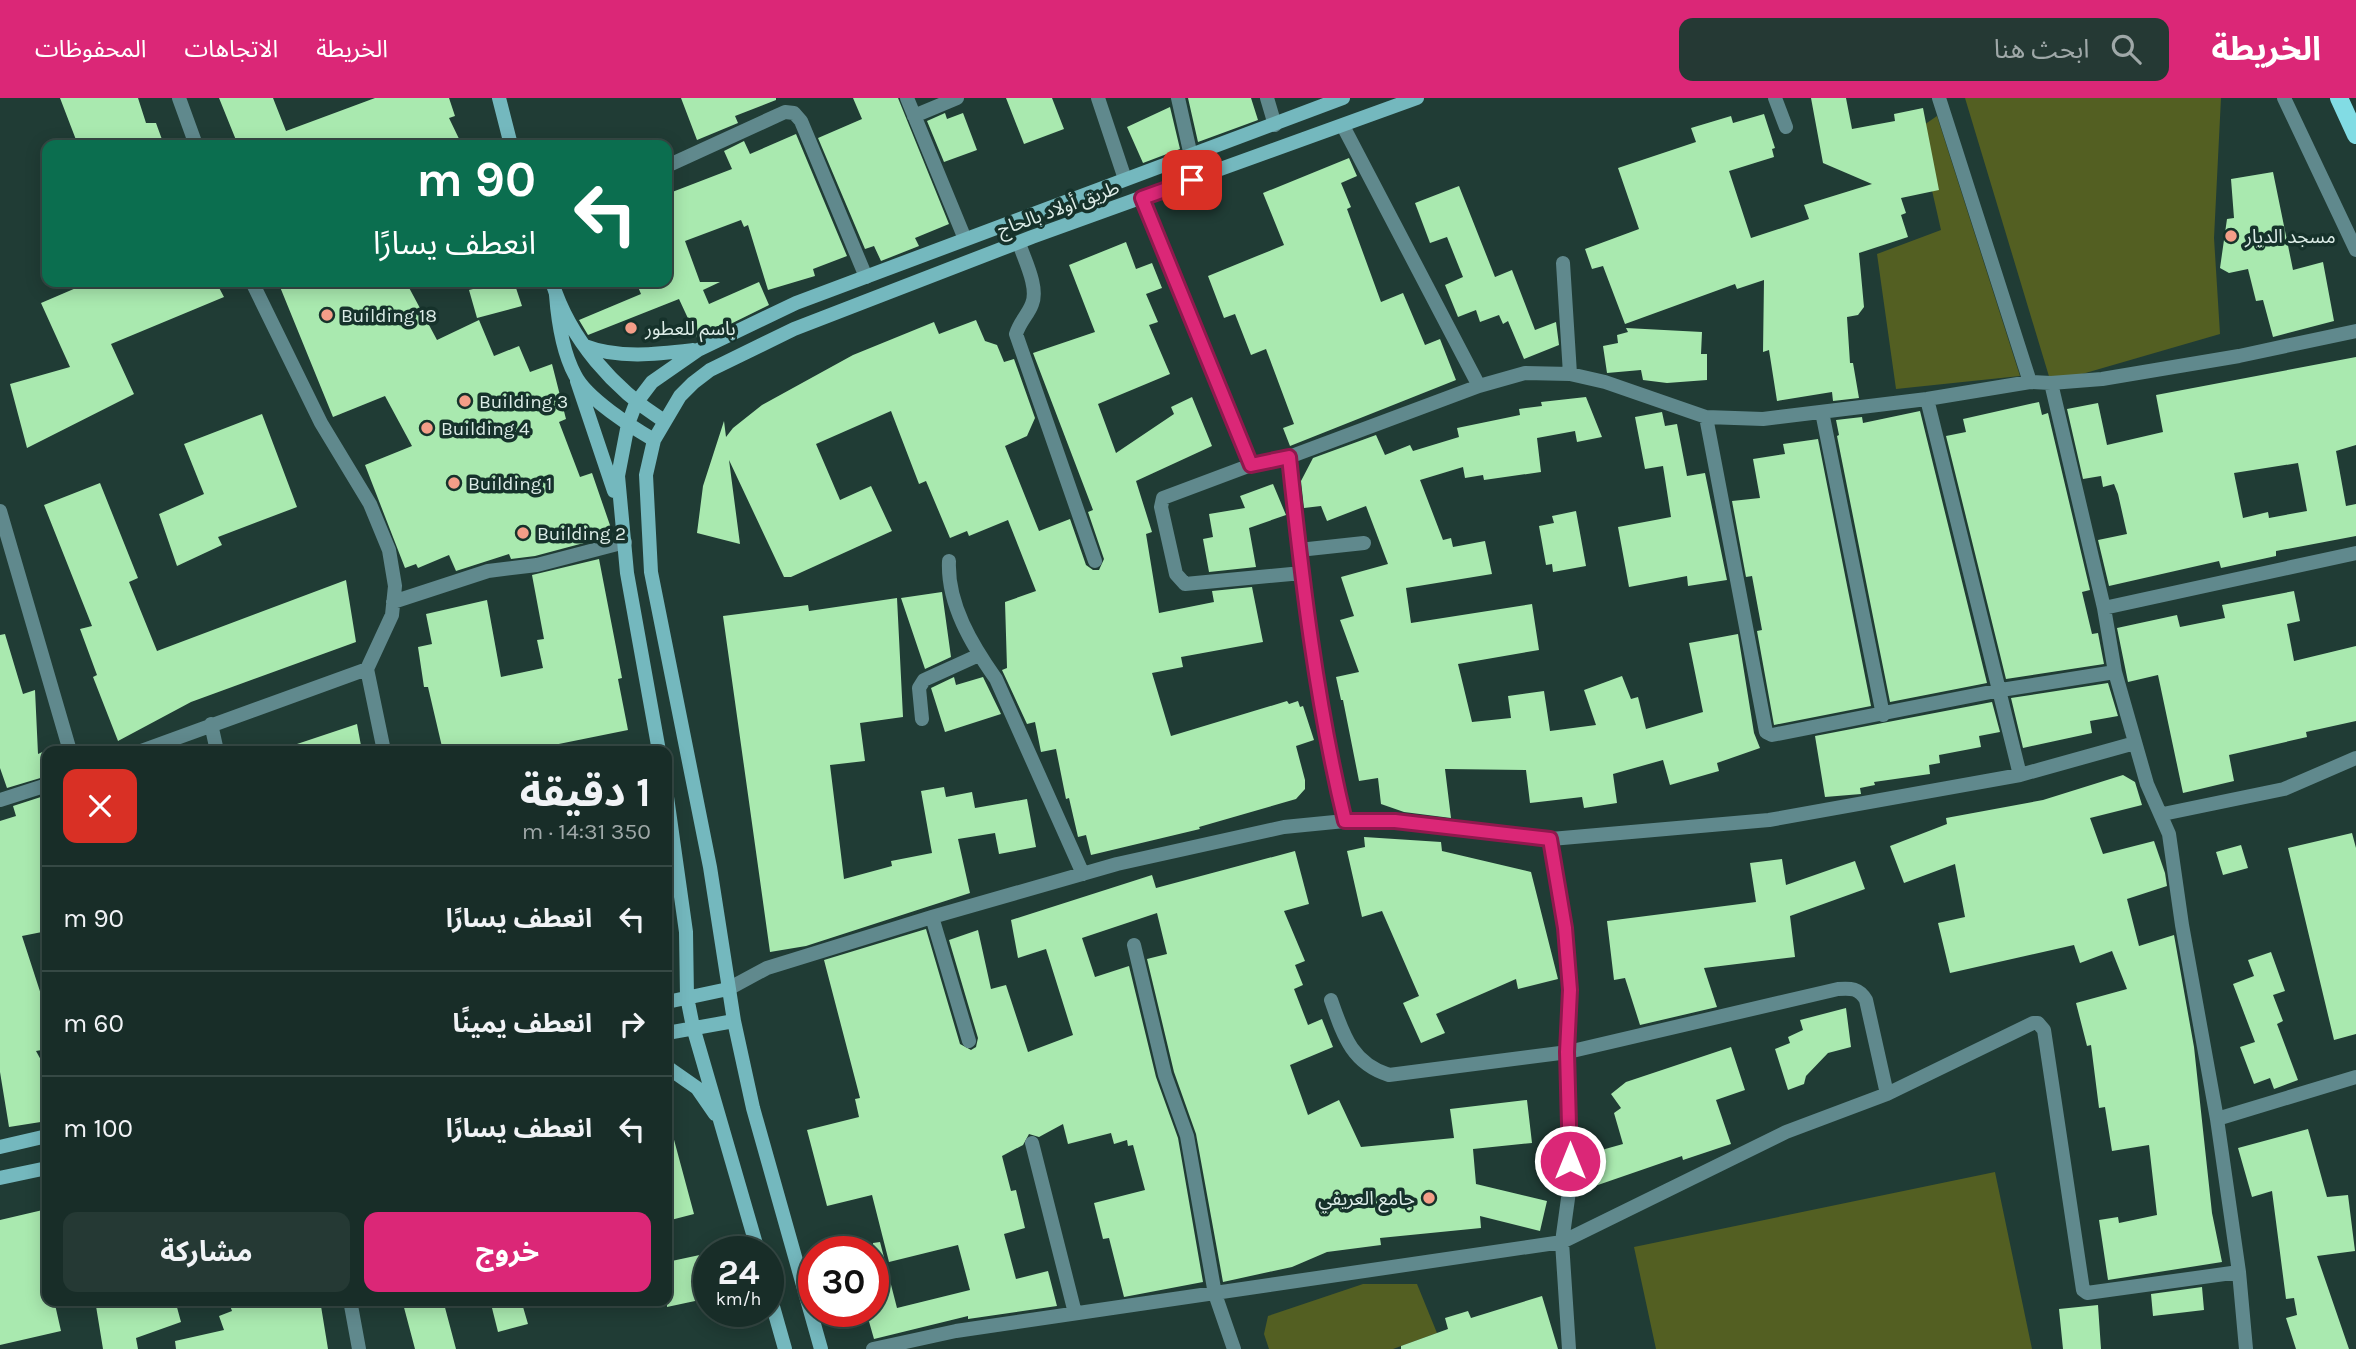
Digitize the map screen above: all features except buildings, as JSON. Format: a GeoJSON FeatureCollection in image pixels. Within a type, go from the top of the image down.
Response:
{"type":"FeatureCollection","features":[{"type":"Feature","properties":{"kind":"main road"},"geometry":{"type":"LineString","coordinates":[[499,98],[510,140]]}},
{"type":"Feature","properties":{"kind":"main road","name":"طريق أولاد بالحاج"},"geometry":{"type":"LineString","coordinates":[[698,350],[833,289],[1343,98]]}},
{"type":"Feature","properties":{"kind":"main road","name":"طريق أولاد بالحاج"},"geometry":{"type":"LineString","coordinates":[[821,1349],[753,1108],[728,989],[710,867],[651,572],[646,475],[654,440],[680,396],[710,370],[832,313],[1417,98]]}},
{"type":"Feature","properties":{"kind":"main road"},"geometry":{"type":"LineString","coordinates":[[2339,98],[2356,135]]}},
{"type":"Feature","properties":{"kind":"main road"},"geometry":{"type":"LineString","coordinates":[[554,288],[583,345],[636,403],[664,421]]}},
{"type":"Feature","properties":{"kind":"main road"},"geometry":{"type":"LineString","coordinates":[[554,288],[558,320],[622,517]]}},
{"type":"Feature","properties":{"kind":"main road"},"geometry":{"type":"LineString","coordinates":[[583,345],[599,351],[624,353],[660,354],[698,350]]}},
{"type":"Feature","properties":{"kind":"main road"},"geometry":{"type":"LineString","coordinates":[[658,746],[625,542],[618,476],[628,424],[636,403],[652,382],[698,350]]}},
{"type":"Feature","properties":{"kind":"main road"},"geometry":{"type":"LineString","coordinates":[[575,376],[628,424],[654,440]]}},
{"type":"Feature","properties":{"kind":"main road"},"geometry":{"type":"LineString","coordinates":[[672,827],[686,932],[687,997],[693,1027],[754,1236]]}},
{"type":"Feature","properties":{"kind":"main road"},"geometry":{"type":"LineString","coordinates":[[672,854],[674,839]]}},
{"type":"Feature","properties":{"kind":"main road"},"geometry":{"type":"LineString","coordinates":[[672,1001],[728,989]]}},
{"type":"Feature","properties":{"kind":"main road"},"geometry":{"type":"LineString","coordinates":[[672,1032],[734,1021]]}},
{"type":"Feature","properties":{"kind":"main road"},"geometry":{"type":"LineString","coordinates":[[672,1070],[687,1078],[704,1097],[729,1148]]}},
{"type":"Feature","properties":{"kind":"main road"},"geometry":{"type":"LineString","coordinates":[[0,1147],[42,1137]]}},
{"type":"Feature","properties":{"kind":"main road"},"geometry":{"type":"LineString","coordinates":[[0,1178],[42,1169]]}},
{"type":"Feature","properties":{"kind":"main road"},"geometry":{"type":"LineString","coordinates":[[779,1327],[785,1349]]}},
{"type":"Feature","properties":{"kind":"street"},"geometry":{"type":"LineString","coordinates":[[178,98],[194,140]]}},
{"type":"Feature","properties":{"kind":"street"},"geometry":{"type":"LineString","coordinates":[[907,98],[965,239]]}},
{"type":"Feature","properties":{"kind":"street"},"geometry":{"type":"LineString","coordinates":[[914,116],[957,98]]}},
{"type":"Feature","properties":{"kind":"street"},"geometry":{"type":"LineString","coordinates":[[1098,98],[1125,179]]}},
{"type":"Feature","properties":{"kind":"street"},"geometry":{"type":"LineString","coordinates":[[1178,98],[1191,156]]}},
{"type":"Feature","properties":{"kind":"street"},"geometry":{"type":"LineString","coordinates":[[1267,98],[1275,125]]}},
{"type":"Feature","properties":{"kind":"street"},"geometry":{"type":"LineString","coordinates":[[1775,98],[1786,127]]}},
{"type":"Feature","properties":{"kind":"street"},"geometry":{"type":"LineString","coordinates":[[1940,98],[2030,382]]}},
{"type":"Feature","properties":{"kind":"street"},"geometry":{"type":"LineString","coordinates":[[2284,98],[2356,250]]}},
{"type":"Feature","properties":{"kind":"street"},"geometry":{"type":"LineString","coordinates":[[672,164],[785,112],[794,113],[801,121],[866,277]]}},
{"type":"Feature","properties":{"kind":"street"},"geometry":{"type":"LineString","coordinates":[[1343,126],[1479,386]]}},
{"type":"Feature","properties":{"kind":"street"},"geometry":{"type":"LineString","coordinates":[[1142,198],[1251,465]]}},
{"type":"Feature","properties":{"kind":"street"},"geometry":{"type":"LineString","coordinates":[[1019,243],[1033,289],[1032,304],[1021,318],[1016,334],[1095,561]]}},
{"type":"Feature","properties":{"kind":"street"},"geometry":{"type":"LineString","coordinates":[[1563,263],[1570,374]]}},
{"type":"Feature","properties":{"kind":"street"},"geometry":{"type":"LineString","coordinates":[[254,287],[321,423],[370,504],[389,550],[395,586],[392,615],[367,668],[383,746]]}},
{"type":"Feature","properties":{"kind":"street"},"geometry":{"type":"LineString","coordinates":[[1302,573],[1190,584],[1178,578],[1161,507],[1163,498],[1251,465],[1289,457],[1479,386],[1525,373],[1570,374],[1605,382],[1706,417],[1763,419],[1927,399],[2030,382],[2102,379],[2239,356],[2356,331]]}},
{"type":"Feature","properties":{"kind":"street"},"geometry":{"type":"LineString","coordinates":[[2052,383],[2104,608],[2115,672],[2147,784],[2163,814],[2169,834],[2182,925],[2217,1119],[2239,1272],[2246,1349]]}},
{"type":"Feature","properties":{"kind":"street"},"geometry":{"type":"LineString","coordinates":[[1927,399],[2020,775]]}},
{"type":"Feature","properties":{"kind":"street"},"geometry":{"type":"LineString","coordinates":[[1822,412],[1883,715]]}},
{"type":"Feature","properties":{"kind":"street"},"geometry":{"type":"LineString","coordinates":[[1706,417],[1766,732],[1779,736],[2001,690],[2115,672]]}},
{"type":"Feature","properties":{"kind":"street"},"geometry":{"type":"LineString","coordinates":[[1289,457],[1320,705],[1345,821]]}},
{"type":"Feature","properties":{"kind":"street"},"geometry":{"type":"LineString","coordinates":[[0,511],[69,746]]}},
{"type":"Feature","properties":{"kind":"street"},"geometry":{"type":"LineString","coordinates":[[393,602],[488,571],[510,566],[537,565],[625,542]]}},
{"type":"Feature","properties":{"kind":"street"},"geometry":{"type":"LineString","coordinates":[[1299,550],[1364,543]]}},
{"type":"Feature","properties":{"kind":"street"},"geometry":{"type":"LineString","coordinates":[[2104,608],[2356,553]]}},
{"type":"Feature","properties":{"kind":"street"},"geometry":{"type":"LineString","coordinates":[[949,561],[953,598],[979,655],[996,679],[1083,874]]}},
{"type":"Feature","properties":{"kind":"street"},"geometry":{"type":"LineString","coordinates":[[922,719],[919,688],[924,680],[979,655]]}},
{"type":"Feature","properties":{"kind":"street"},"geometry":{"type":"LineString","coordinates":[[154,746],[367,668]]}},
{"type":"Feature","properties":{"kind":"street"},"geometry":{"type":"LineString","coordinates":[[211,724],[216,746]]}},
{"type":"Feature","properties":{"kind":"street"},"geometry":{"type":"LineString","coordinates":[[728,989],[767,968],[932,917],[1151,856],[1284,827],[1345,821],[1395,821],[1550,839],[1769,820],[2020,775],[2135,743]]}},
{"type":"Feature","properties":{"kind":"street"},"geometry":{"type":"LineString","coordinates":[[2163,814],[2284,789],[2356,758]]}},
{"type":"Feature","properties":{"kind":"street"},"geometry":{"type":"LineString","coordinates":[[0,800],[42,787]]}},
{"type":"Feature","properties":{"kind":"street"},"geometry":{"type":"LineString","coordinates":[[1550,839],[1565,928],[1570,990],[1567,1052],[1570,1184],[1562,1242],[1569,1349]]}},
{"type":"Feature","properties":{"kind":"street"},"geometry":{"type":"LineString","coordinates":[[932,917],[969,1041]]}},
{"type":"Feature","properties":{"kind":"street"},"geometry":{"type":"LineString","coordinates":[[1134,945],[1165,1075],[1187,1136],[1215,1293],[1234,1349]]}},
{"type":"Feature","properties":{"kind":"street"},"geometry":{"type":"LineString","coordinates":[[1331,1000],[1356,1058],[1375,1070],[1389,1074],[1567,1052],[1838,989],[1853,988],[1861,992],[1866,1000],[1887,1094]]}},
{"type":"Feature","properties":{"kind":"street"},"geometry":{"type":"LineString","coordinates":[[873,1349],[956,1331],[1562,1242],[1786,1132],[1887,1094],[2025,1026],[2038,1023],[2045,1030],[2082,1290],[2087,1293],[2239,1272]]}},
{"type":"Feature","properties":{"kind":"street"},"geometry":{"type":"LineString","coordinates":[[2217,1119],[2356,1077]]}},
{"type":"Feature","properties":{"kind":"street"},"geometry":{"type":"LineString","coordinates":[[1032,1143],[1075,1313]]}},
{"type":"Feature","properties":{"kind":"street"},"geometry":{"type":"LineString","coordinates":[[352,1306],[359,1349]]}},
{"type":"Feature","properties":{"kind":"green space"},"geometry":{"type":"Polygon","coordinates":[[[1965,98],[2221,98],[2214,238],[2220,334],[2051,383],[1965,98]]]}},
{"type":"Feature","properties":{"kind":"green space"},"geometry":{"type":"Polygon","coordinates":[[[1937,116],[2020,376],[1896,389],[1877,254],[1941,230],[1918,129],[1937,116]]]}},
{"type":"Feature","properties":{"kind":"green space"},"geometry":{"type":"Polygon","coordinates":[[[1995,1172],[2032,1349],[1656,1349],[1634,1247],[1995,1172]]]}},
{"type":"Feature","properties":{"kind":"green space"},"geometry":{"type":"Polygon","coordinates":[[[1363,1284],[1417,1284],[1437,1333],[1393,1349],[1269,1349],[1264,1334],[1268,1316],[1363,1284]]]}},
{"type":"Feature","properties":{"kind":"place","name":"مسجد الديار"},"geometry":{"type":"Point","coordinates":[2231,236]}},
{"type":"Feature","properties":{"kind":"place","name":"Building 18"},"geometry":{"type":"Point","coordinates":[327,315]}},
{"type":"Feature","properties":{"kind":"place","name":"باسم للعطور"},"geometry":{"type":"Point","coordinates":[631,328]}},
{"type":"Feature","properties":{"kind":"place","name":"Building 3"},"geometry":{"type":"Point","coordinates":[465,401]}},
{"type":"Feature","properties":{"kind":"place","name":"Building 4"},"geometry":{"type":"Point","coordinates":[427,428]}},
{"type":"Feature","properties":{"kind":"place","name":"Building 1"},"geometry":{"type":"Point","coordinates":[454,483]}},
{"type":"Feature","properties":{"kind":"place","name":"Building 2"},"geometry":{"type":"Point","coordinates":[523,533]}},
{"type":"Feature","properties":{"kind":"place","name":"جامع العريفي"},"geometry":{"type":"Point","coordinates":[1429,1198]}},
{"type":"Feature","properties":{"kind":"route"},"geometry":{"type":"LineString","coordinates":[[1192,180],[1142,198],[1251,465],[1289,457],[1313,666],[1326,744],[1345,821],[1395,821],[1550,839],[1565,928],[1570,990],[1567,1052],[1570,1161]]}}]}
